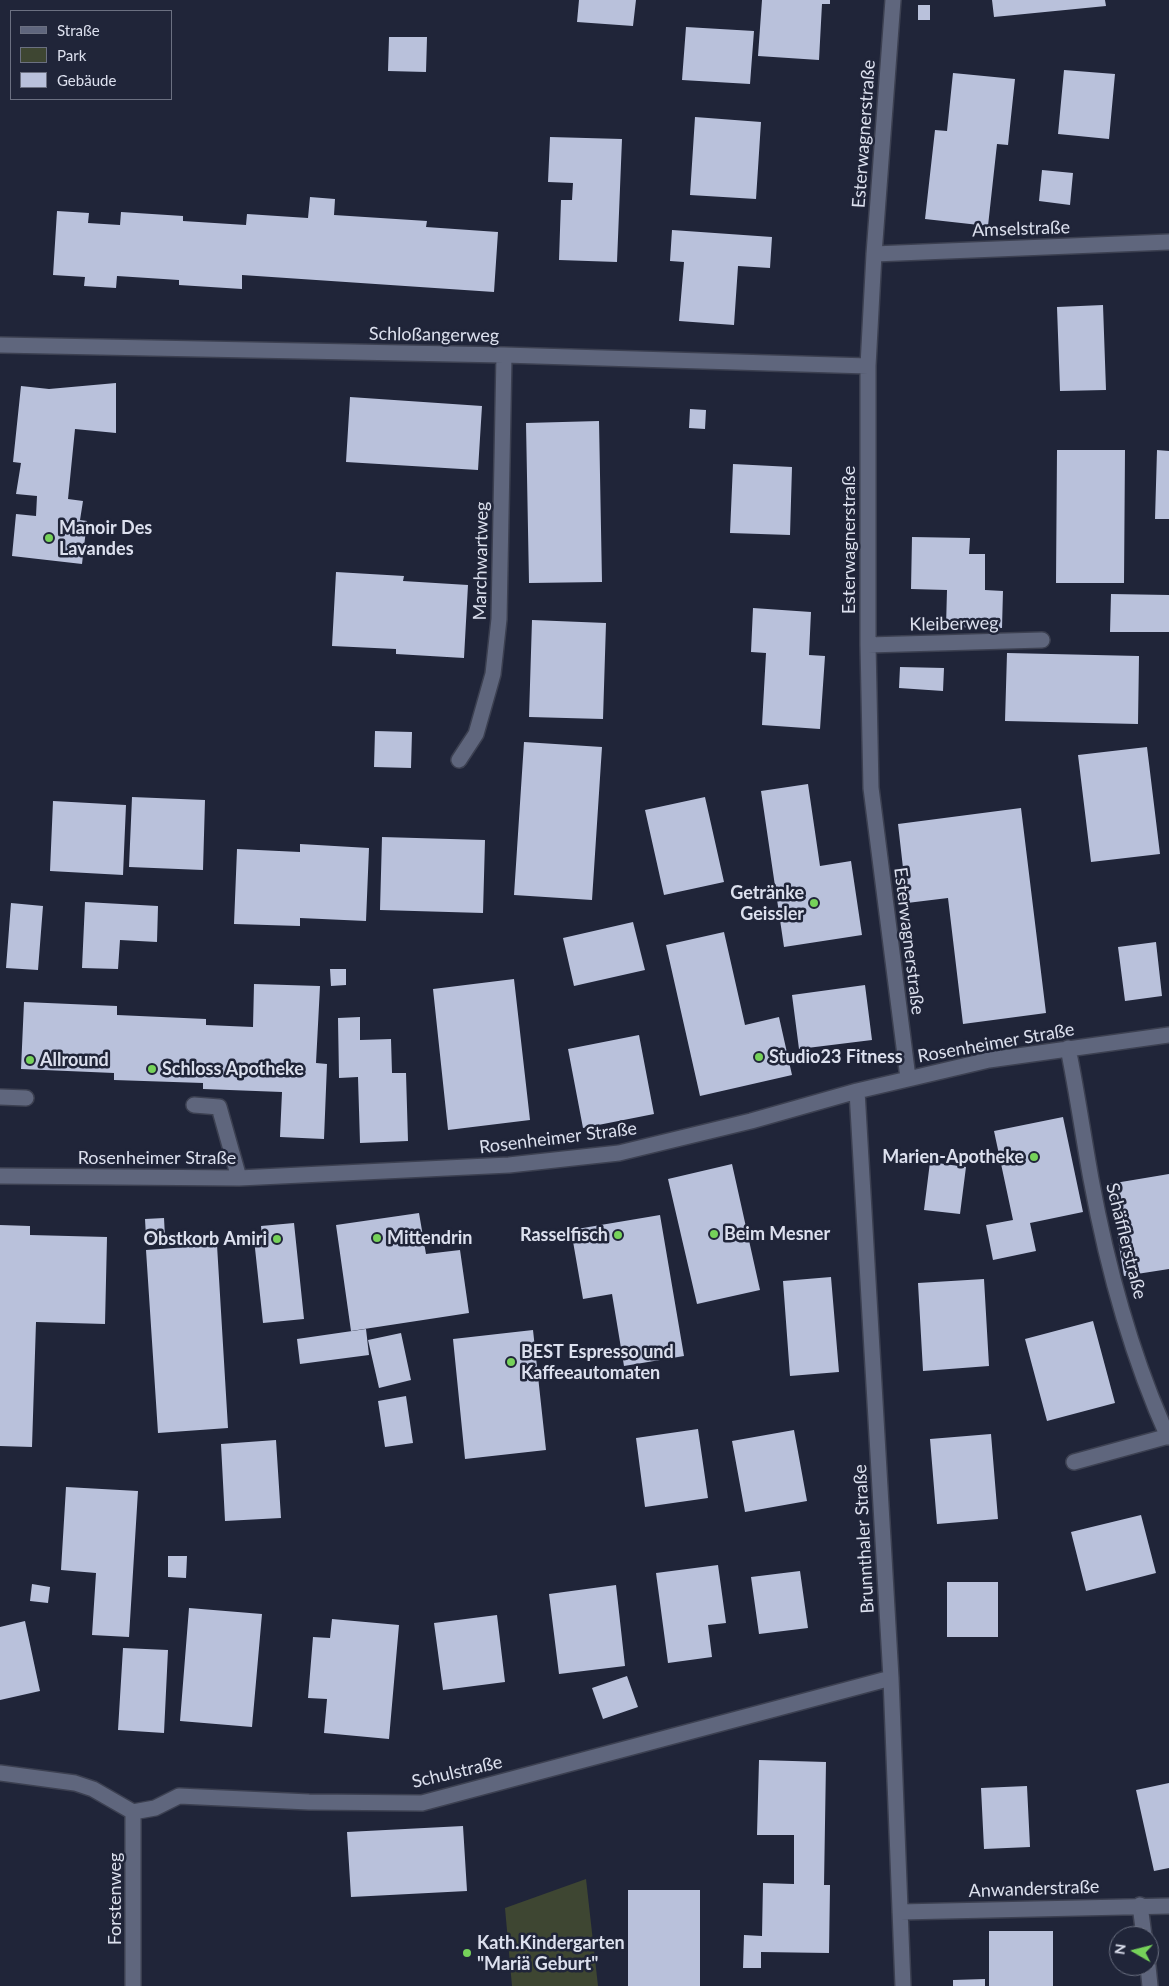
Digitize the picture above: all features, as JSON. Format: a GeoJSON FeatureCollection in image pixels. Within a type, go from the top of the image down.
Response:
{"type":"FeatureCollection","features":[{"type":"Feature","properties":{"kind":"street","name":"Esterwagnerstraße"},"geometry":{"type":"LineString","coordinates":[[893,0],[874,254],[868,366],[868,645],[871,788],[908,1078]]}},
{"type":"Feature","properties":{"kind":"street","name":"Amselstraße"},"geometry":{"type":"LineString","coordinates":[[874,254],[1169,242]]}},
{"type":"Feature","properties":{"kind":"street","name":"Schloßangerweg"},"geometry":{"type":"LineString","coordinates":[[0,345],[504,355],[868,366]]}},
{"type":"Feature","properties":{"kind":"street","name":"Marchwartweg"},"geometry":{"type":"LineString","coordinates":[[459,760],[476,734],[493,674],[498,628],[504,355]]}},
{"type":"Feature","properties":{"kind":"street","name":"Kleiberweg"},"geometry":{"type":"LineString","coordinates":[[868,645],[1042,640]]}},
{"type":"Feature","properties":{"kind":"street","name":"Rosenheimer Straße"},"geometry":{"type":"LineString","coordinates":[[0,1176],[239,1178],[509,1165],[619,1153],[751,1121],[908,1078],[989,1060],[1169,1035]]}},
{"type":"Feature","properties":{"kind":"street","name":"Schäfflerstraße"},"geometry":{"type":"LineString","coordinates":[[1068,1048],[1092,1181],[1113,1279],[1149,1395],[1168,1436],[1074,1462]]}},
{"type":"Feature","properties":{"kind":"street","name":"Brunnthaler Straße"},"geometry":{"type":"LineString","coordinates":[[858,1091],[890,1678],[903,1986]]}},
{"type":"Feature","properties":{"kind":"street"},"geometry":{"type":"LineString","coordinates":[[5,1097],[26,1098]]}},
{"type":"Feature","properties":{"kind":"street"},"geometry":{"type":"LineString","coordinates":[[194,1105],[219,1107],[239,1178]]}},
{"type":"Feature","properties":{"kind":"street","name":"Schulstraße"},"geometry":{"type":"LineString","coordinates":[[133,1812],[155,1808],[179,1796],[309,1802],[422,1803],[890,1678]]}},
{"type":"Feature","properties":{"kind":"street"},"geometry":{"type":"LineString","coordinates":[[0,1773],[75,1783],[94,1789],[133,1812]]}},
{"type":"Feature","properties":{"kind":"street","name":"Forstenweg"},"geometry":{"type":"LineString","coordinates":[[133,1812],[133,1986]]}},
{"type":"Feature","properties":{"kind":"street"},"geometry":{"type":"LineString","coordinates":[[1140,1905],[1143,1926]]}},
{"type":"Feature","properties":{"kind":"street","name":"Anwanderstraße"},"geometry":{"type":"LineString","coordinates":[[900,1912],[1140,1905],[1169,1906]]}},
{"type":"Feature","properties":{"kind":"green space"},"geometry":{"type":"Polygon","coordinates":[[[586,1879],[598,1986],[512,1986],[505,1908],[586,1879]]]}},
{"type":"Feature","properties":{"kind":"building"},"geometry":{"type":"Polygon","coordinates":[[[579,0],[636,0],[633,26],[577,22],[579,0]]]}},
{"type":"Feature","properties":{"kind":"building"},"geometry":{"type":"Polygon","coordinates":[[[762,0],[830,0],[830,4],[822,4],[819,60],[758,56],[762,0]]]}},
{"type":"Feature","properties":{"kind":"building"},"geometry":{"type":"Polygon","coordinates":[[[992,0],[1105,0],[1106,6],[994,17],[992,0]]]}},
{"type":"Feature","properties":{"kind":"building"},"geometry":{"type":"Polygon","coordinates":[[[918,5],[930,5],[930,20],[918,20],[918,5]]]}},
{"type":"Feature","properties":{"kind":"building"},"geometry":{"type":"Polygon","coordinates":[[[686,27],[754,31],[750,84],[682,80],[686,27]]]}},
{"type":"Feature","properties":{"kind":"building"},"geometry":{"type":"Polygon","coordinates":[[[389,37],[427,37],[426,72],[388,71],[389,37]]]}},
{"type":"Feature","properties":{"kind":"building"},"geometry":{"type":"Polygon","coordinates":[[[1064,70],[1115,74],[1109,139],[1058,134],[1064,70]]]}},
{"type":"Feature","properties":{"kind":"building"},"geometry":{"type":"Polygon","coordinates":[[[953,73],[1015,79],[1008,145],[997,144],[988,226],[925,219],[935,130],[947,131],[953,73]]]}},
{"type":"Feature","properties":{"kind":"building"},"geometry":{"type":"Polygon","coordinates":[[[695,117],[761,122],[756,199],[690,195],[695,117]]]}},
{"type":"Feature","properties":{"kind":"building"},"geometry":{"type":"Polygon","coordinates":[[[550,137],[622,139],[617,262],[559,260],[561,200],[572,200],[573,183],[548,182],[550,137]]]}},
{"type":"Feature","properties":{"kind":"building"},"geometry":{"type":"Polygon","coordinates":[[[1042,170],[1073,173],[1070,205],[1039,201],[1042,170]]]}},
{"type":"Feature","properties":{"kind":"building"},"geometry":{"type":"Polygon","coordinates":[[[310,197],[335,199],[334,215],[427,221],[426,227],[498,232],[494,292],[242,275],[242,289],[179,285],[179,280],[117,276],[116,288],[84,286],[85,277],[53,275],[57,211],[89,213],[88,223],[120,225],[121,212],[183,216],[183,221],[246,225],[247,214],[308,218],[310,197]]]}},
{"type":"Feature","properties":{"kind":"building"},"geometry":{"type":"Polygon","coordinates":[[[672,230],[772,237],[770,268],[738,266],[734,325],[679,321],[684,262],[670,261],[672,230]]]}},
{"type":"Feature","properties":{"kind":"building"},"geometry":{"type":"Polygon","coordinates":[[[1103,305],[1106,390],[1060,391],[1057,307],[1103,305]]]}},
{"type":"Feature","properties":{"kind":"building"},"geometry":{"type":"Polygon","coordinates":[[[116,383],[116,433],[75,429],[68,499],[83,501],[80,520],[87,521],[82,564],[12,556],[16,514],[36,516],[37,496],[16,494],[21,463],[13,462],[21,386],[49,389],[116,383]]]}},
{"type":"Feature","properties":{"kind":"building"},"geometry":{"type":"Polygon","coordinates":[[[350,397],[482,406],[478,470],[346,462],[350,397]]]}},
{"type":"Feature","properties":{"kind":"building"},"geometry":{"type":"Polygon","coordinates":[[[690,409],[706,410],[705,429],[689,428],[690,409]]]}},
{"type":"Feature","properties":{"kind":"building"},"geometry":{"type":"Polygon","coordinates":[[[599,421],[602,582],[529,583],[526,423],[599,421]]]}},
{"type":"Feature","properties":{"kind":"building"},"geometry":{"type":"Polygon","coordinates":[[[1057,450],[1125,450],[1124,583],[1056,583],[1057,450]]]}},
{"type":"Feature","properties":{"kind":"building"},"geometry":{"type":"Polygon","coordinates":[[[1157,450],[1169,451],[1169,519],[1155,519],[1157,450]]]}},
{"type":"Feature","properties":{"kind":"building"},"geometry":{"type":"Polygon","coordinates":[[[733,464],[792,467],[790,535],[730,533],[733,464]]]}},
{"type":"Feature","properties":{"kind":"building"},"geometry":{"type":"Polygon","coordinates":[[[912,537],[970,538],[969,554],[985,554],[985,590],[1003,591],[1002,628],[946,627],[947,590],[911,589],[912,537]]]}},
{"type":"Feature","properties":{"kind":"building"},"geometry":{"type":"Polygon","coordinates":[[[336,572],[404,576],[403,581],[468,585],[464,658],[396,654],[396,649],[332,646],[336,572]]]}},
{"type":"Feature","properties":{"kind":"building"},"geometry":{"type":"Polygon","coordinates":[[[1111,594],[1169,595],[1169,632],[1110,632],[1111,594]]]}},
{"type":"Feature","properties":{"kind":"building"},"geometry":{"type":"Polygon","coordinates":[[[753,608],[811,612],[809,655],[825,656],[820,729],[762,725],[766,653],[751,652],[753,608]]]}},
{"type":"Feature","properties":{"kind":"building"},"geometry":{"type":"Polygon","coordinates":[[[532,620],[606,623],[603,719],[529,717],[532,620]]]}},
{"type":"Feature","properties":{"kind":"building"},"geometry":{"type":"Polygon","coordinates":[[[1007,653],[1139,656],[1138,724],[1005,721],[1007,653]]]}},
{"type":"Feature","properties":{"kind":"building"},"geometry":{"type":"Polygon","coordinates":[[[900,667],[944,668],[943,691],[899,688],[900,667]]]}},
{"type":"Feature","properties":{"kind":"building"},"geometry":{"type":"Polygon","coordinates":[[[375,731],[412,732],[411,768],[374,767],[375,731]]]}},
{"type":"Feature","properties":{"kind":"building"},"geometry":{"type":"Polygon","coordinates":[[[524,742],[602,747],[592,900],[514,895],[524,742]]]}},
{"type":"Feature","properties":{"kind":"building"},"geometry":{"type":"Polygon","coordinates":[[[1147,747],[1160,854],[1091,862],[1078,755],[1147,747]]]}},
{"type":"Feature","properties":{"kind":"building"},"geometry":{"type":"Polygon","coordinates":[[[808,784],[820,866],[851,861],[862,935],[784,947],[761,791],[808,784]]]}},
{"type":"Feature","properties":{"kind":"building"},"geometry":{"type":"Polygon","coordinates":[[[132,797],[205,800],[203,870],[129,867],[132,797]]]}},
{"type":"Feature","properties":{"kind":"building"},"geometry":{"type":"Polygon","coordinates":[[[705,797],[724,882],[664,895],[645,810],[705,797]]]}},
{"type":"Feature","properties":{"kind":"building"},"geometry":{"type":"Polygon","coordinates":[[[53,801],[126,805],[123,875],[50,871],[53,801]]]}},
{"type":"Feature","properties":{"kind":"building"},"geometry":{"type":"Polygon","coordinates":[[[1021,808],[1046,1013],[963,1024],[948,898],[907,903],[898,824],[1021,808]]]}},
{"type":"Feature","properties":{"kind":"building"},"geometry":{"type":"Polygon","coordinates":[[[382,837],[485,840],[483,913],[380,910],[382,837]]]}},
{"type":"Feature","properties":{"kind":"building"},"geometry":{"type":"Polygon","coordinates":[[[300,844],[369,848],[366,921],[300,918],[300,926],[234,924],[237,849],[300,852],[300,844]]]}},
{"type":"Feature","properties":{"kind":"building"},"geometry":{"type":"Polygon","coordinates":[[[85,902],[158,906],[157,942],[120,940],[118,969],[82,968],[85,902]]]}},
{"type":"Feature","properties":{"kind":"building"},"geometry":{"type":"Polygon","coordinates":[[[11,903],[43,906],[38,970],[6,968],[11,903]]]}},
{"type":"Feature","properties":{"kind":"building"},"geometry":{"type":"Polygon","coordinates":[[[633,922],[645,970],[574,986],[563,938],[633,922]]]}},
{"type":"Feature","properties":{"kind":"building"},"geometry":{"type":"Polygon","coordinates":[[[724,932],[745,1025],[779,1017],[792,1075],[700,1096],[666,945],[724,932]]]}},
{"type":"Feature","properties":{"kind":"building"},"geometry":{"type":"Polygon","coordinates":[[[1156,942],[1162,996],[1125,1001],[1118,947],[1156,942]]]}},
{"type":"Feature","properties":{"kind":"building"},"geometry":{"type":"Polygon","coordinates":[[[330,969],[346,969],[346,985],[331,986],[330,969]]]}},
{"type":"Feature","properties":{"kind":"building"},"geometry":{"type":"Polygon","coordinates":[[[514,979],[530,1120],[448,1130],[433,989],[514,979]]]}},
{"type":"Feature","properties":{"kind":"building"},"geometry":{"type":"Polygon","coordinates":[[[254,984],[320,986],[316,1063],[327,1064],[324,1139],[280,1137],[282,1092],[203,1089],[203,1083],[114,1080],[114,1073],[21,1069],[24,1002],[117,1006],[117,1015],[206,1019],[206,1025],[253,1027],[254,984]]]}},
{"type":"Feature","properties":{"kind":"building"},"geometry":{"type":"Polygon","coordinates":[[[865,985],[872,1040],[799,1049],[792,995],[865,985]]]}},
{"type":"Feature","properties":{"kind":"building"},"geometry":{"type":"Polygon","coordinates":[[[360,1017],[360,1040],[391,1039],[392,1073],[406,1073],[408,1141],[360,1143],[358,1077],[339,1078],[338,1018],[360,1017]]]}},
{"type":"Feature","properties":{"kind":"building"},"geometry":{"type":"Polygon","coordinates":[[[639,1035],[654,1114],[583,1128],[568,1049],[639,1035]]]}},
{"type":"Feature","properties":{"kind":"building"},"geometry":{"type":"Polygon","coordinates":[[[1063,1117],[1083,1212],[1030,1223],[1036,1251],[993,1260],[986,1225],[1013,1220],[994,1131],[1063,1117]]]}},
{"type":"Feature","properties":{"kind":"building"},"geometry":{"type":"Polygon","coordinates":[[[930,1162],[966,1167],[960,1214],[924,1210],[930,1162]]]}},
{"type":"Feature","properties":{"kind":"building","name":"Beim Mesner"},"geometry":{"type":"Polygon","coordinates":[[[732,1164],[760,1290],[697,1304],[668,1179],[732,1164]]]}},
{"type":"Feature","properties":{"kind":"building"},"geometry":{"type":"Polygon","coordinates":[[[1169,1174],[1169,1269],[1124,1276],[1109,1184],[1169,1174]]]}},
{"type":"Feature","properties":{"kind":"building"},"geometry":{"type":"Polygon","coordinates":[[[419,1213],[426,1254],[460,1250],[469,1313],[351,1331],[336,1225],[419,1213]]]}},
{"type":"Feature","properties":{"kind":"building"},"geometry":{"type":"Polygon","coordinates":[[[660,1215],[684,1356],[624,1366],[612,1294],[583,1299],[571,1230],[660,1215]]]}},
{"type":"Feature","properties":{"kind":"building"},"geometry":{"type":"Polygon","coordinates":[[[164,1218],[165,1237],[146,1237],[145,1219],[164,1218]]]}},
{"type":"Feature","properties":{"kind":"building"},"geometry":{"type":"Polygon","coordinates":[[[294,1223],[304,1319],[263,1323],[254,1239],[262,1238],[261,1226],[294,1223]]]}},
{"type":"Feature","properties":{"kind":"building"},"geometry":{"type":"Polygon","coordinates":[[[0,1225],[30,1226],[30,1235],[107,1237],[105,1324],[36,1322],[32,1447],[0,1446],[0,1225]]]}},
{"type":"Feature","properties":{"kind":"building"},"geometry":{"type":"Polygon","coordinates":[[[217,1245],[228,1428],[158,1433],[146,1250],[217,1245]]]}},
{"type":"Feature","properties":{"kind":"building"},"geometry":{"type":"Polygon","coordinates":[[[831,1277],[839,1372],[790,1376],[783,1281],[831,1277]]]}},
{"type":"Feature","properties":{"kind":"building"},"geometry":{"type":"Polygon","coordinates":[[[984,1279],[989,1366],[923,1371],[918,1283],[984,1279]]]}},
{"type":"Feature","properties":{"kind":"building"},"geometry":{"type":"Polygon","coordinates":[[[1093,1321],[1115,1403],[1047,1421],[1025,1339],[1093,1321]]]}},
{"type":"Feature","properties":{"kind":"building"},"geometry":{"type":"Polygon","coordinates":[[[366,1329],[369,1355],[300,1364],[297,1339],[366,1329]]]}},
{"type":"Feature","properties":{"kind":"building"},"geometry":{"type":"Polygon","coordinates":[[[533,1330],[546,1450],[465,1459],[453,1339],[533,1330]]]}},
{"type":"Feature","properties":{"kind":"building"},"geometry":{"type":"Polygon","coordinates":[[[401,1333],[411,1380],[379,1388],[368,1340],[401,1333]]]}},
{"type":"Feature","properties":{"kind":"building"},"geometry":{"type":"Polygon","coordinates":[[[406,1396],[413,1443],[385,1447],[378,1401],[406,1396]]]}},
{"type":"Feature","properties":{"kind":"building"},"geometry":{"type":"Polygon","coordinates":[[[698,1429],[708,1498],[645,1507],[636,1438],[698,1429]]]}},
{"type":"Feature","properties":{"kind":"building"},"geometry":{"type":"Polygon","coordinates":[[[794,1430],[807,1501],[745,1512],[732,1441],[794,1430]]]}},
{"type":"Feature","properties":{"kind":"building"},"geometry":{"type":"Polygon","coordinates":[[[991,1434],[998,1519],[937,1524],[930,1439],[991,1434]]]}},
{"type":"Feature","properties":{"kind":"building"},"geometry":{"type":"Polygon","coordinates":[[[276,1440],[281,1518],[225,1521],[221,1444],[276,1440]]]}},
{"type":"Feature","properties":{"kind":"building"},"geometry":{"type":"Polygon","coordinates":[[[66,1487],[138,1491],[129,1637],[92,1635],[96,1573],[61,1570],[66,1487]]]}},
{"type":"Feature","properties":{"kind":"building"},"geometry":{"type":"Polygon","coordinates":[[[1141,1515],[1156,1573],[1086,1591],[1071,1532],[1141,1515]]]}},
{"type":"Feature","properties":{"kind":"building"},"geometry":{"type":"Polygon","coordinates":[[[168,1556],[187,1556],[186,1578],[168,1577],[168,1556]]]}},
{"type":"Feature","properties":{"kind":"building"},"geometry":{"type":"Polygon","coordinates":[[[718,1565],[726,1623],[708,1625],[712,1657],[668,1663],[656,1573],[718,1565]]]}},
{"type":"Feature","properties":{"kind":"building"},"geometry":{"type":"Polygon","coordinates":[[[800,1571],[808,1628],[759,1634],[751,1577],[800,1571]]]}},
{"type":"Feature","properties":{"kind":"building"},"geometry":{"type":"Polygon","coordinates":[[[947,1582],[998,1582],[998,1637],[947,1637],[947,1582]]]}},
{"type":"Feature","properties":{"kind":"building"},"geometry":{"type":"Polygon","coordinates":[[[32,1584],[50,1587],[48,1603],[30,1601],[32,1584]]]}},
{"type":"Feature","properties":{"kind":"building"},"geometry":{"type":"Polygon","coordinates":[[[616,1585],[625,1666],[559,1674],[549,1594],[616,1585]]]}},
{"type":"Feature","properties":{"kind":"building"},"geometry":{"type":"Polygon","coordinates":[[[189,1608],[262,1614],[252,1727],[180,1721],[189,1608]]]}},
{"type":"Feature","properties":{"kind":"building"},"geometry":{"type":"Polygon","coordinates":[[[497,1615],[505,1682],[443,1690],[434,1623],[497,1615]]]}},
{"type":"Feature","properties":{"kind":"building"},"geometry":{"type":"Polygon","coordinates":[[[332,1619],[399,1625],[389,1739],[324,1733],[327,1699],[308,1698],[313,1637],[330,1638],[332,1619]]]}},
{"type":"Feature","properties":{"kind":"building"},"geometry":{"type":"Polygon","coordinates":[[[25,1621],[40,1691],[0,1700],[0,1627],[25,1621]]]}},
{"type":"Feature","properties":{"kind":"building"},"geometry":{"type":"Polygon","coordinates":[[[123,1648],[168,1650],[164,1733],[118,1730],[123,1648]]]}},
{"type":"Feature","properties":{"kind":"building"},"geometry":{"type":"Polygon","coordinates":[[[627,1676],[638,1707],[603,1719],[592,1688],[627,1676]]]}},
{"type":"Feature","properties":{"kind":"building"},"geometry":{"type":"Polygon","coordinates":[[[759,1760],[826,1762],[824,1885],[830,1885],[829,1953],[761,1952],[761,1968],[743,1968],[744,1935],[762,1936],[763,1883],[794,1884],[794,1835],[757,1835],[759,1760]]]}},
{"type":"Feature","properties":{"kind":"building"},"geometry":{"type":"Polygon","coordinates":[[[1169,1783],[1169,1868],[1154,1871],[1136,1790],[1169,1783]]]}},
{"type":"Feature","properties":{"kind":"building"},"geometry":{"type":"Polygon","coordinates":[[[1027,1786],[1030,1847],[984,1849],[981,1788],[1027,1786]]]}},
{"type":"Feature","properties":{"kind":"building"},"geometry":{"type":"Polygon","coordinates":[[[463,1826],[467,1891],[351,1897],[347,1832],[463,1826]]]}},
{"type":"Feature","properties":{"kind":"building"},"geometry":{"type":"Polygon","coordinates":[[[628,1890],[700,1890],[700,1986],[628,1986],[628,1890]]]}},
{"type":"Feature","properties":{"kind":"building"},"geometry":{"type":"Polygon","coordinates":[[[989,1931],[1053,1931],[1053,1986],[989,1986],[989,1931]]]}},
{"type":"Feature","properties":{"kind":"building"},"geometry":{"type":"Polygon","coordinates":[[[985,1979],[985,1986],[953,1986],[953,1980],[985,1979]]]}},
{"type":"Feature","properties":{"kind":"place","name":"Manoir Des Lavandes"},"geometry":{"type":"Point","coordinates":[49,538]}},
{"type":"Feature","properties":{"kind":"place","name":"Getränke Geissler"},"geometry":{"type":"Point","coordinates":[814,903]}},
{"type":"Feature","properties":{"kind":"place","name":"Studio23 Fitness"},"geometry":{"type":"Point","coordinates":[759,1057]}},
{"type":"Feature","properties":{"kind":"place","name":"Allround"},"geometry":{"type":"Point","coordinates":[30,1060]}},
{"type":"Feature","properties":{"kind":"place","name":"Schloss Apotheke"},"geometry":{"type":"Point","coordinates":[152,1069]}},
{"type":"Feature","properties":{"kind":"place","name":"Marien-Apotheke"},"geometry":{"type":"Point","coordinates":[1034,1157]}},
{"type":"Feature","properties":{"kind":"place","name":"Beim Mesner"},"geometry":{"type":"Point","coordinates":[714,1234]}},
{"type":"Feature","properties":{"kind":"place","name":"Rasselfisch"},"geometry":{"type":"Point","coordinates":[618,1235]}},
{"type":"Feature","properties":{"kind":"place","name":"Mittendrin"},"geometry":{"type":"Point","coordinates":[377,1238]}},
{"type":"Feature","properties":{"kind":"place","name":"Obstkorb Amiri"},"geometry":{"type":"Point","coordinates":[277,1239]}},
{"type":"Feature","properties":{"kind":"place","name":"BEST Espresso und Kaffeeautomaten"},"geometry":{"type":"Point","coordinates":[511,1362]}},
{"type":"Feature","properties":{"kind":"place","name":"Kath.Kindergarten \"Mariä Geburt\""},"geometry":{"type":"Point","coordinates":[467,1953]}}]}
